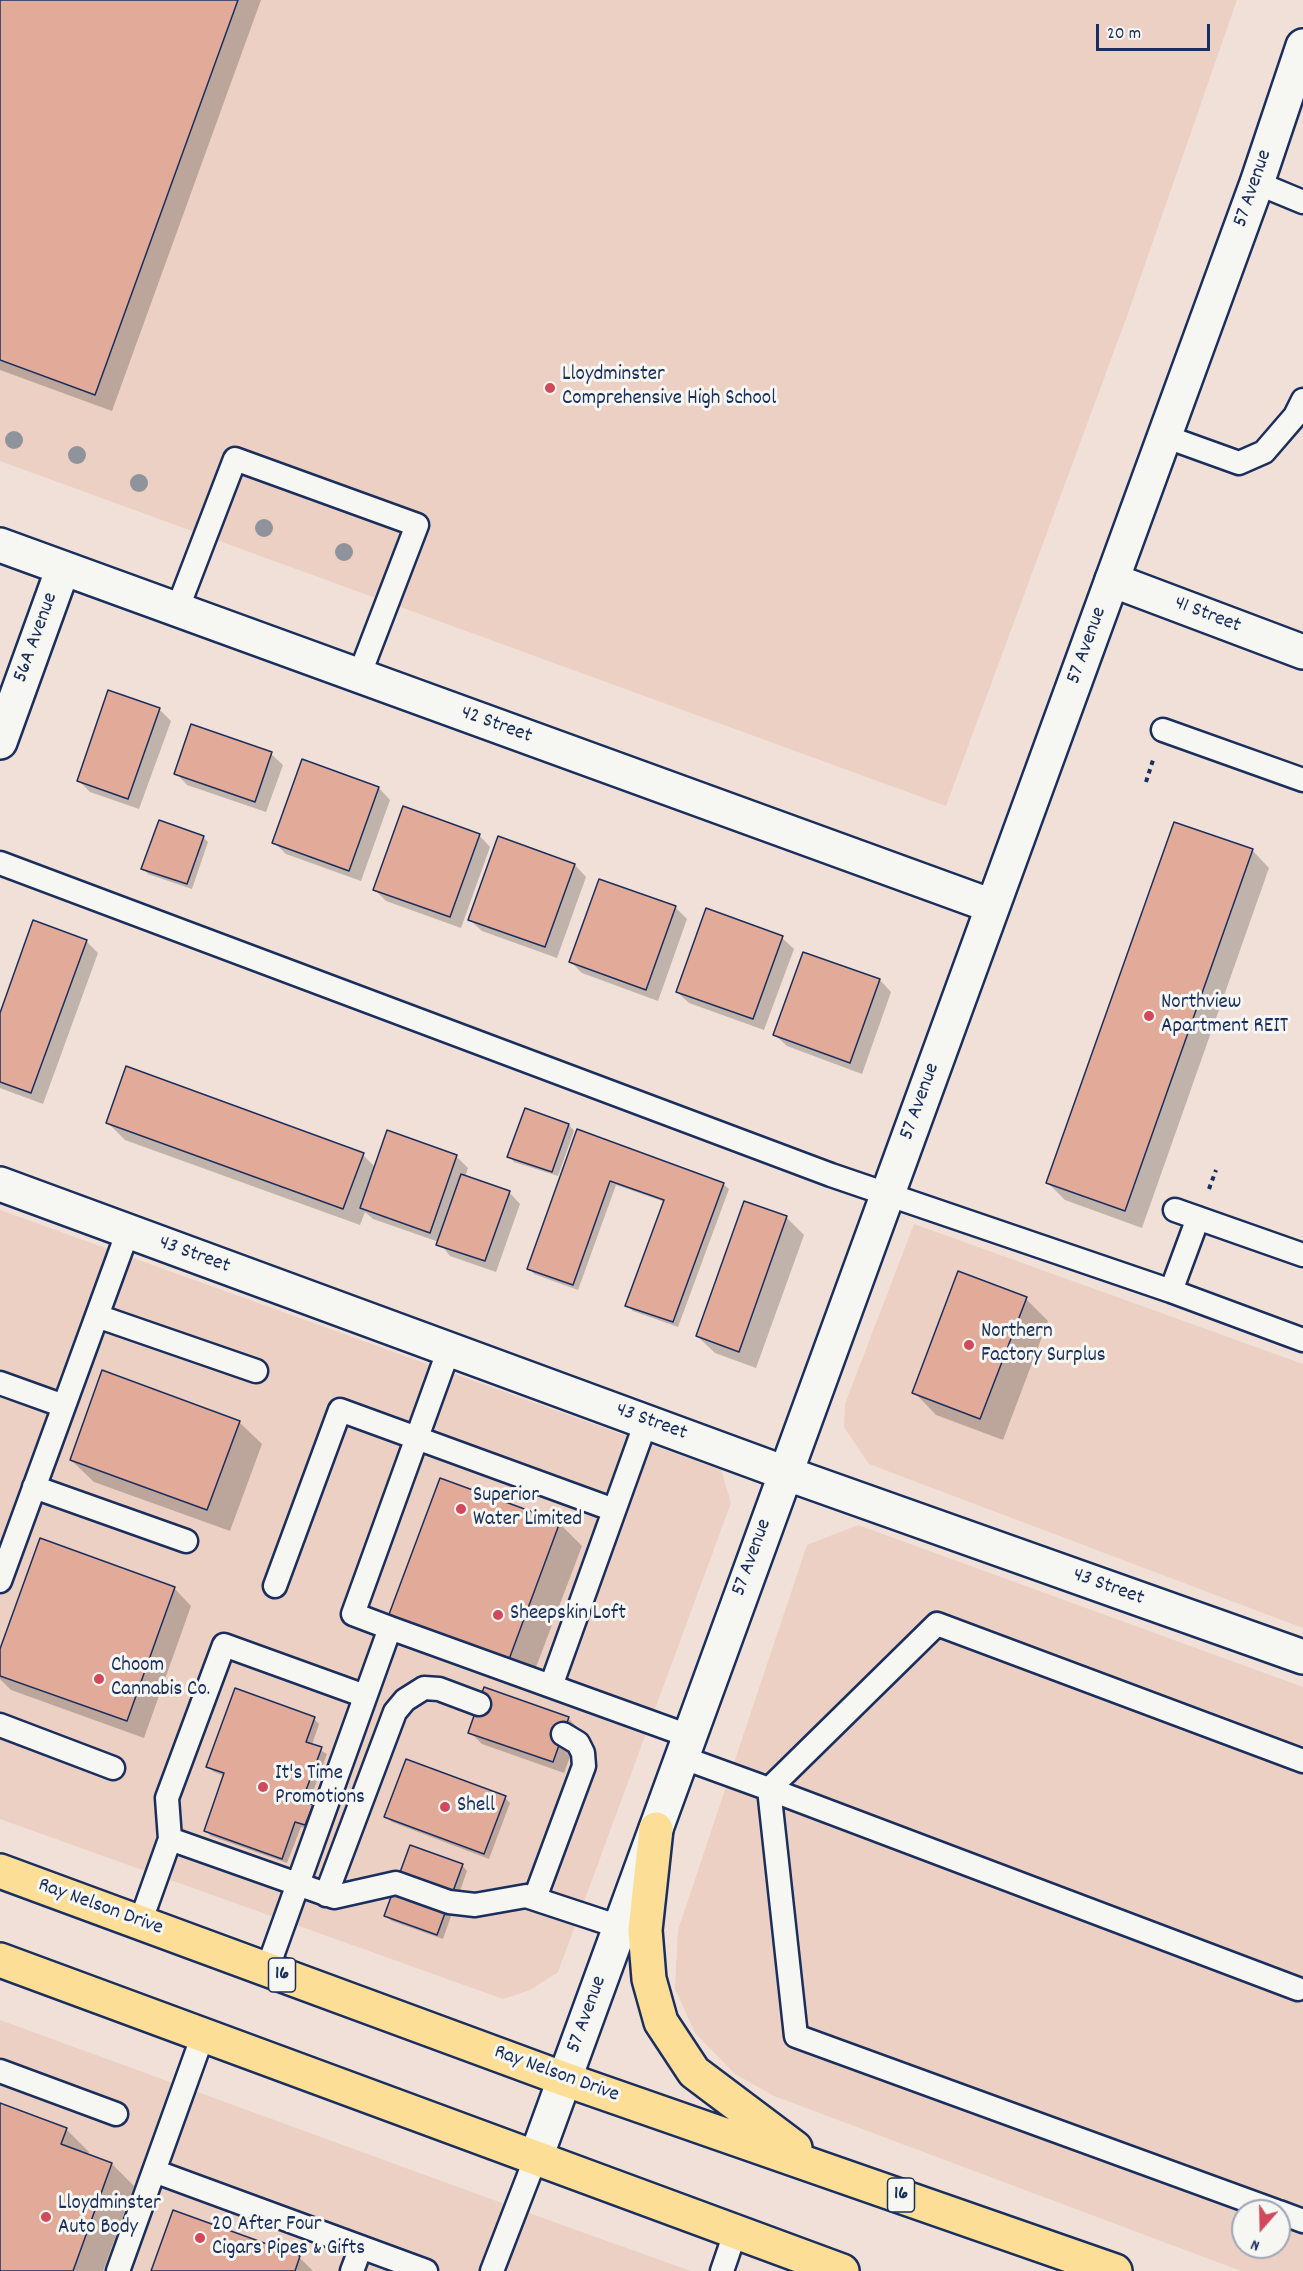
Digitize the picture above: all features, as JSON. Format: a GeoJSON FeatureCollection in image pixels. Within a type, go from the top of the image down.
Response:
{"type":"FeatureCollection","features":[{"type":"Feature","properties":{"kind":"highway"},"geometry":{"type":"LineString","coordinates":[[656,1828],[645,1930],[649,1979],[662,2022],[694,2072],[818,2165]]}},
{"type":"Feature","properties":{"kind":"highway","name":"Ray Nelson Drive"},"geometry":{"type":"LineString","coordinates":[[0,1871],[564,2079],[818,2165],[1115,2271]]}},
{"type":"Feature","properties":{"kind":"highway"},"geometry":{"type":"LineString","coordinates":[[0,1960],[842,2271]]}},
{"type":"Feature","properties":{"kind":"street","name":"57 Avenue"},"geometry":{"type":"LineString","coordinates":[[536,2157],[1257,183],[1303,46]]}},
{"type":"Feature","properties":{"kind":"street","name":"42 Street"},"geometry":{"type":"LineString","coordinates":[[0,545],[992,906]]}},
{"type":"Feature","properties":{"kind":"street","name":"56A Avenue"},"geometry":{"type":"LineString","coordinates":[[0,742],[63,568]]}},
{"type":"Feature","properties":{"kind":"street","name":"41 Street"},"geometry":{"type":"LineString","coordinates":[[1112,580],[1303,652]]}},
{"type":"Feature","properties":{"kind":"street","name":"43 Street"},"geometry":{"type":"LineString","coordinates":[[0,1184],[785,1473],[1303,1657]]}},
{"type":"Feature","properties":{"kind":"lane"},"geometry":{"type":"LineString","coordinates":[[1257,183],[1303,202]]}},
{"type":"Feature","properties":{"kind":"lane"},"geometry":{"type":"LineString","coordinates":[[1164,436],[1239,463],[1264,452],[1295,416],[1303,400]]}},
{"type":"Feature","properties":{"kind":"lane"},"geometry":{"type":"LineString","coordinates":[[177,610],[235,459],[417,525],[359,676]]}},
{"type":"Feature","properties":{"kind":"lane"},"geometry":{"type":"LineString","coordinates":[[1163,730],[1303,780]]}},
{"type":"Feature","properties":{"kind":"lane"},"geometry":{"type":"LineString","coordinates":[[0,863],[887,1194],[1171,1290],[1303,1340]]}},
{"type":"Feature","properties":{"kind":"lane"},"geometry":{"type":"LineString","coordinates":[[1174,1210],[1303,1255]]}},
{"type":"Feature","properties":{"kind":"lane"},"geometry":{"type":"LineString","coordinates":[[1171,1290],[1198,1218]]}},
{"type":"Feature","properties":{"kind":"lane"},"geometry":{"type":"LineString","coordinates":[[0,1581],[128,1231]]}},
{"type":"Feature","properties":{"kind":"lane"},"geometry":{"type":"LineString","coordinates":[[97,1316],[256,1371]]}},
{"type":"Feature","properties":{"kind":"lane"},"geometry":{"type":"LineString","coordinates":[[450,1349],[353,1614],[551,1686],[685,1747],[769,1789],[1301,1994]]}},
{"type":"Feature","properties":{"kind":"lane"},"geometry":{"type":"LineString","coordinates":[[0,1383],[64,1406]]}},
{"type":"Feature","properties":{"kind":"lane"},"geometry":{"type":"LineString","coordinates":[[275,1586],[340,1410],[614,1510]]}},
{"type":"Feature","properties":{"kind":"lane"},"geometry":{"type":"LineString","coordinates":[[551,1686],[646,1422]]}},
{"type":"Feature","properties":{"kind":"lane"},"geometry":{"type":"LineString","coordinates":[[34,1487],[186,1541]]}},
{"type":"Feature","properties":{"kind":"lane"},"geometry":{"type":"LineString","coordinates":[[769,1789],[937,1624],[1303,1761]]}},
{"type":"Feature","properties":{"kind":"lane"},"geometry":{"type":"LineString","coordinates":[[267,1970],[390,1628]]}},
{"type":"Feature","properties":{"kind":"lane"},"geometry":{"type":"LineString","coordinates":[[140,1923],[170,1839],[167,1798],[224,1645],[365,1696]]}},
{"type":"Feature","properties":{"kind":"lane"},"geometry":{"type":"LineString","coordinates":[[326,1895],[395,1712],[405,1700],[423,1688],[439,1689],[478,1704]]}},
{"type":"Feature","properties":{"kind":"lane"},"geometry":{"type":"LineString","coordinates":[[0,1725],[113,1768]]}},
{"type":"Feature","properties":{"kind":"lane"},"geometry":{"type":"LineString","coordinates":[[535,1898],[584,1766],[584,1753],[578,1743],[563,1734]]}},
{"type":"Feature","properties":{"kind":"lane"},"geometry":{"type":"LineString","coordinates":[[769,1789],[796,2036],[1241,2199]]}},
{"type":"Feature","properties":{"kind":"lane"},"geometry":{"type":"LineString","coordinates":[[170,1839],[334,1897],[396,1883],[449,1902],[475,1905],[526,1896],[620,1927]]}},
{"type":"Feature","properties":{"kind":"lane"},"geometry":{"type":"LineString","coordinates":[[117,2271],[203,2035]]}},
{"type":"Feature","properties":{"kind":"lane"},"geometry":{"type":"LineString","coordinates":[[0,2071],[116,2114]]}},
{"type":"Feature","properties":{"kind":"lane"},"geometry":{"type":"LineString","coordinates":[[492,2271],[536,2157]]}},
{"type":"Feature","properties":{"kind":"lane"},"geometry":{"type":"LineString","coordinates":[[154,2171],[426,2271]]}},
{"type":"Feature","properties":{"kind":"lane"},"geometry":{"type":"LineString","coordinates":[[722,2271],[735,2233]]}},
{"type":"Feature","properties":{"kind":"lane"},"geometry":{"type":"LineString","coordinates":[[352,2271],[361,2247]]}},
{"type":"Feature","properties":{"kind":"shaded area","name":"Lloydminster Comprehensive High School"},"geometry":{"type":"Polygon","coordinates":[[[0,0],[1237,0],[1127,316],[946,806],[0,461],[0,0]]]}},
{"type":"Feature","properties":{"kind":"shaded area"},"geometry":{"type":"Polygon","coordinates":[[[0,1210],[721,1470],[731,1503],[558,1972],[530,1990],[503,1999],[0,1819],[0,1210]]]}},
{"type":"Feature","properties":{"kind":"shaded area"},"geometry":{"type":"Polygon","coordinates":[[[914,1224],[1303,1364],[1303,1628],[869,1464],[844,1427],[845,1404],[914,1224]]]}},
{"type":"Feature","properties":{"kind":"shaded area"},"geometry":{"type":"Polygon","coordinates":[[[858,1525],[1303,1687],[1303,2271],[1241,2271],[774,2096],[735,2074],[695,2033],[675,1989],[678,1930],[807,1545],[858,1525]]]}},
{"type":"Feature","properties":{"kind":"shaded area"},"geometry":{"type":"Polygon","coordinates":[[[0,2020],[565,2226],[691,2271],[0,2271],[0,2020]]]}},
{"type":"Feature","properties":{"kind":"building"},"geometry":{"type":"Polygon","coordinates":[[[0,0],[238,0],[95,395],[0,360],[0,0]]]}},
{"type":"Feature","properties":{"kind":"building"},"geometry":{"type":"Polygon","coordinates":[[[108,690],[160,708],[128,799],[77,781],[108,690]]]}},
{"type":"Feature","properties":{"kind":"building"},"geometry":{"type":"Polygon","coordinates":[[[191,724],[272,752],[255,802],[174,774],[191,724]]]}},
{"type":"Feature","properties":{"kind":"building"},"geometry":{"type":"Polygon","coordinates":[[[302,759],[379,787],[349,871],[272,843],[302,759]]]}},
{"type":"Feature","properties":{"kind":"building"},"geometry":{"type":"Polygon","coordinates":[[[403,806],[480,834],[450,917],[373,890],[403,806]]]}},
{"type":"Feature","properties":{"kind":"building"},"geometry":{"type":"Polygon","coordinates":[[[159,820],[204,836],[187,884],[141,869],[159,820]]]}},
{"type":"Feature","properties":{"kind":"building","name":"Northview Apartment REIT"},"geometry":{"type":"Polygon","coordinates":[[[1174,822],[1253,849],[1125,1211],[1046,1183],[1174,822]]]}},
{"type":"Feature","properties":{"kind":"building"},"geometry":{"type":"Polygon","coordinates":[[[498,836],[575,864],[545,947],[468,920],[498,836]]]}},
{"type":"Feature","properties":{"kind":"building"},"geometry":{"type":"Polygon","coordinates":[[[599,879],[676,906],[646,990],[569,962],[599,879]]]}},
{"type":"Feature","properties":{"kind":"building"},"geometry":{"type":"Polygon","coordinates":[[[706,908],[783,936],[753,1019],[676,992],[706,908]]]}},
{"type":"Feature","properties":{"kind":"building"},"geometry":{"type":"Polygon","coordinates":[[[33,920],[87,940],[31,1093],[0,1082],[0,1013],[33,920]]]}},
{"type":"Feature","properties":{"kind":"building"},"geometry":{"type":"Polygon","coordinates":[[[803,952],[880,979],[850,1063],[773,1035],[803,952]]]}},
{"type":"Feature","properties":{"kind":"building"},"geometry":{"type":"Polygon","coordinates":[[[126,1066],[364,1153],[343,1209],[106,1123],[126,1066]]]}},
{"type":"Feature","properties":{"kind":"building"},"geometry":{"type":"Polygon","coordinates":[[[525,1108],[569,1124],[552,1172],[507,1157],[525,1108]]]}},
{"type":"Feature","properties":{"kind":"building"},"geometry":{"type":"Polygon","coordinates":[[[577,1129],[724,1183],[673,1322],[625,1306],[664,1200],[610,1181],[573,1285],[527,1269],[577,1129]]]}},
{"type":"Feature","properties":{"kind":"building"},"geometry":{"type":"Polygon","coordinates":[[[387,1130],[457,1155],[430,1233],[360,1208],[387,1130]]]}},
{"type":"Feature","properties":{"kind":"building"},"geometry":{"type":"Polygon","coordinates":[[[461,1174],[510,1191],[485,1261],[436,1245],[461,1174]]]}},
{"type":"Feature","properties":{"kind":"building"},"geometry":{"type":"Polygon","coordinates":[[[744,1201],[787,1216],[739,1352],[696,1336],[744,1201]]]}},
{"type":"Feature","properties":{"kind":"building","name":"Northern Factory Surplus"},"geometry":{"type":"Polygon","coordinates":[[[958,1271],[1027,1297],[980,1419],[912,1393],[958,1271]]]}},
{"type":"Feature","properties":{"kind":"building"},"geometry":{"type":"Polygon","coordinates":[[[102,1370],[240,1421],[207,1510],[70,1460],[102,1370]]]}},
{"type":"Feature","properties":{"kind":"building"},"geometry":{"type":"Polygon","coordinates":[[[440,1478],[560,1522],[508,1662],[388,1617],[440,1478]]]}},
{"type":"Feature","properties":{"kind":"building"},"geometry":{"type":"Polygon","coordinates":[[[40,1538],[175,1587],[127,1721],[0,1676],[0,1649],[40,1538]]]}},
{"type":"Feature","properties":{"kind":"building"},"geometry":{"type":"Polygon","coordinates":[[[484,1687],[569,1717],[553,1762],[468,1733],[484,1687]]]}},
{"type":"Feature","properties":{"kind":"building","name":"It's Time Promotions"},"geometry":{"type":"Polygon","coordinates":[[[235,1688],[315,1717],[306,1742],[322,1747],[302,1801],[313,1805],[305,1825],[295,1822],[282,1859],[204,1831],[224,1773],[206,1767],[235,1688]]]}},
{"type":"Feature","properties":{"kind":"building","name":"Shell"},"geometry":{"type":"Polygon","coordinates":[[[406,1759],[506,1796],[484,1854],[384,1817],[406,1759]]]}},
{"type":"Feature","properties":{"kind":"building"},"geometry":{"type":"Polygon","coordinates":[[[410,1845],[463,1864],[437,1935],[384,1916],[410,1845]]]}},
{"type":"Feature","properties":{"kind":"building","name":"Lloydminster Auto Body"},"geometry":{"type":"Polygon","coordinates":[[[0,2103],[67,2128],[61,2144],[112,2163],[73,2271],[0,2271],[0,2103]]]}},
{"type":"Feature","properties":{"kind":"building"},"geometry":{"type":"Polygon","coordinates":[[[173,2210],[300,2256],[295,2271],[151,2271],[173,2210]]]}},
{"type":"Feature","properties":{"kind":"place","name":"Lloydminster Comprehensive High School"},"geometry":{"type":"Point","coordinates":[550,388]}},
{"type":"Feature","properties":{"kind":"place","name":"Northview Apartment REIT"},"geometry":{"type":"Point","coordinates":[1149,1016]}},
{"type":"Feature","properties":{"kind":"place","name":"Northern Factory Surplus"},"geometry":{"type":"Point","coordinates":[969,1345]}},
{"type":"Feature","properties":{"kind":"place","name":"Superior Water Limited"},"geometry":{"type":"Point","coordinates":[461,1509]}},
{"type":"Feature","properties":{"kind":"place","name":"Sheepskin Loft"},"geometry":{"type":"Point","coordinates":[498,1615]}},
{"type":"Feature","properties":{"kind":"place","name":"Choom Cannabis Co."},"geometry":{"type":"Point","coordinates":[99,1679]}},
{"type":"Feature","properties":{"kind":"place","name":"It's Time Promotions"},"geometry":{"type":"Point","coordinates":[263,1787]}},
{"type":"Feature","properties":{"kind":"place","name":"Shell"},"geometry":{"type":"Point","coordinates":[445,1807]}},
{"type":"Feature","properties":{"kind":"place","name":"Lloydminster Auto Body"},"geometry":{"type":"Point","coordinates":[46,2217]}},
{"type":"Feature","properties":{"kind":"place","name":"20 After Four Cigars Pipes & Gifts"},"geometry":{"type":"Point","coordinates":[200,2238]}}]}
